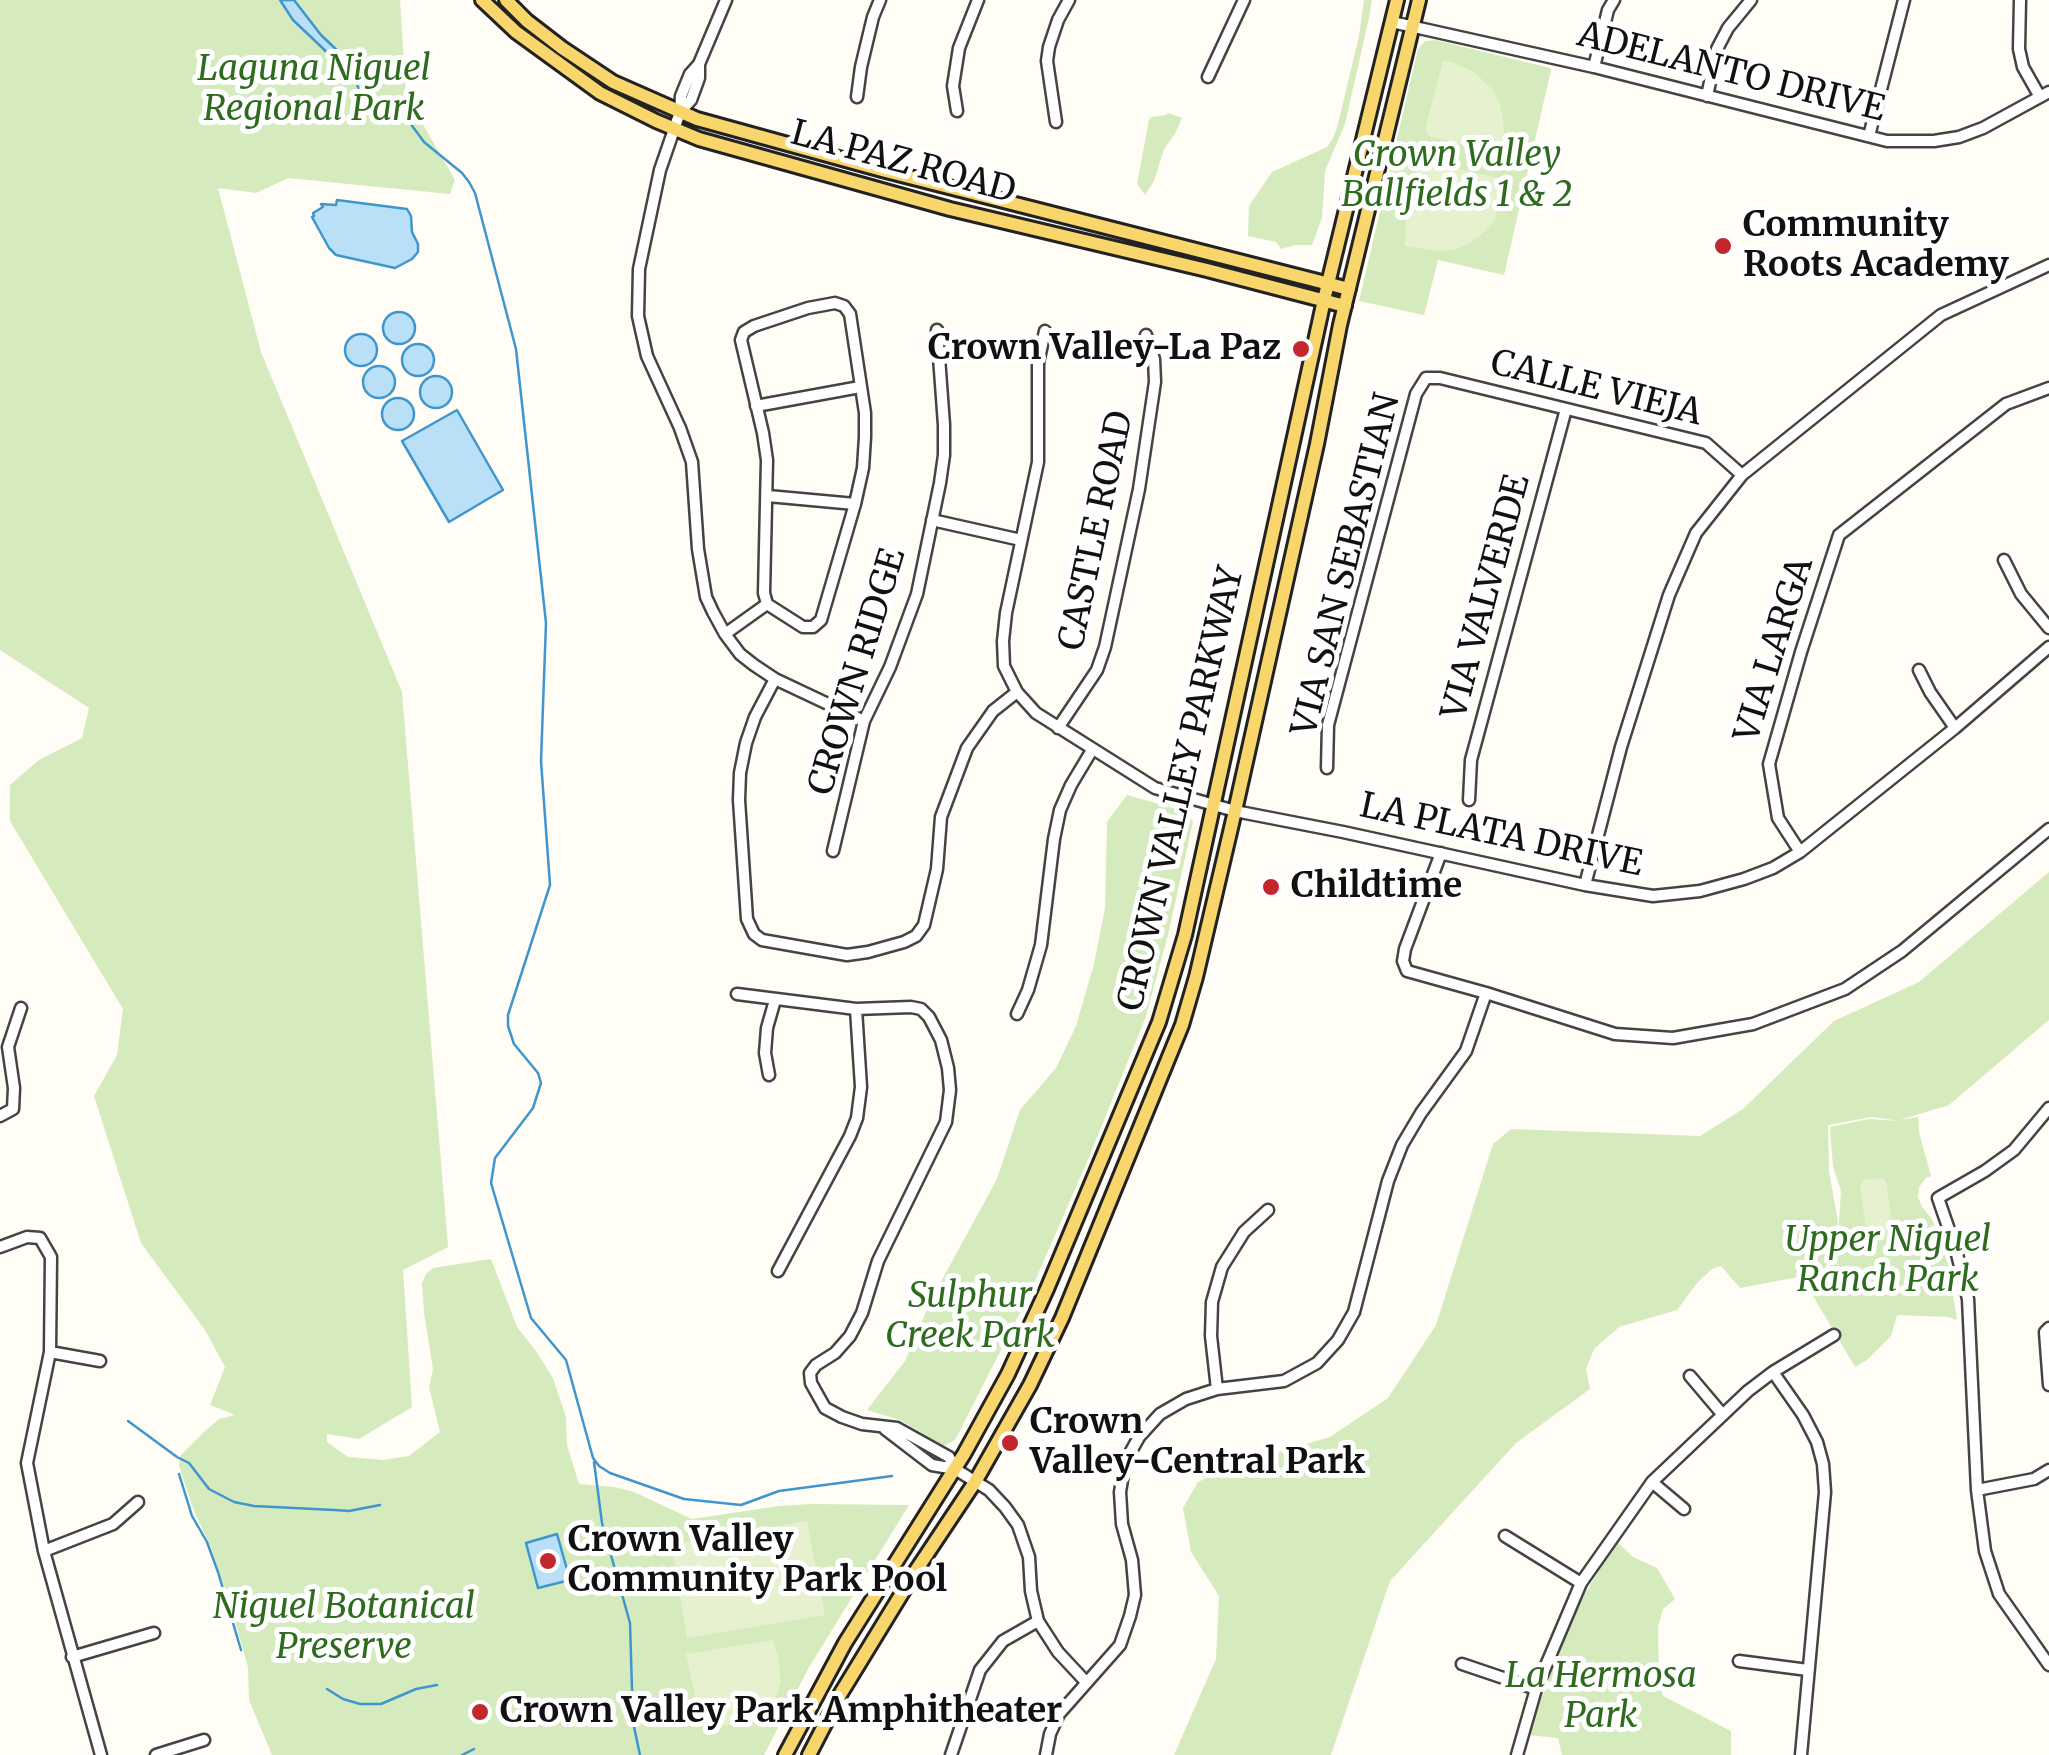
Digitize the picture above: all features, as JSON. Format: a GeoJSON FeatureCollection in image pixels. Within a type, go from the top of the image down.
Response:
{"type":"FeatureCollection","features":[{"type":"Feature","properties":{"kind":"main road","name":"LA PAZ ROAD"},"geometry":{"type":"LineString","coordinates":[[506,0],[586,64],[614,82],[680,112],[882,170],[1350,289]]}},
{"type":"Feature","properties":{"kind":"main road","name":"CROWN VALLEY PARKWAY"},"geometry":{"type":"LineString","coordinates":[[786,1755],[845,1643],[955,1468],[1027,1336],[1159,1022],[1185,935],[1328,282],[1397,0]]}},
{"type":"Feature","properties":{"kind":"main road","name":"CROWN VALLEY PARKWAY"},"geometry":{"type":"LineString","coordinates":[[809,1755],[841,1694],[1014,1416],[1046,1352],[1182,1025],[1235,811],[1345,306],[1419,0]]}},
{"type":"Feature","properties":{"kind":"main road","name":"LA PAZ ROAD"},"geometry":{"type":"LineString","coordinates":[[485,1],[530,43],[600,93],[674,129],[734,150],[950,209],[1345,306]]}},
{"type":"Feature","properties":{"kind":"street"},"geometry":{"type":"LineString","coordinates":[[726,0],[681,96],[639,269],[638,316],[647,356],[692,462],[698,549],[706,597],[725,634],[740,654],[775,679],[864,721]]}},
{"type":"Feature","properties":{"kind":"street"},"geometry":{"type":"LineString","coordinates":[[857,97],[861,66],[880,0]]}},
{"type":"Feature","properties":{"kind":"street"},"geometry":{"type":"LineString","coordinates":[[957,111],[954,86],[959,48],[978,0]]}},
{"type":"Feature","properties":{"kind":"street"},"geometry":{"type":"LineString","coordinates":[[1056,122],[1049,47],[1070,0]]}},
{"type":"Feature","properties":{"kind":"street"},"geometry":{"type":"LineString","coordinates":[[1208,77],[1244,0]]}},
{"type":"Feature","properties":{"kind":"street"},"geometry":{"type":"LineString","coordinates":[[1594,67],[1614,0]]}},
{"type":"Feature","properties":{"kind":"street"},"geometry":{"type":"LineString","coordinates":[[1706,96],[1718,49],[1728,28],[1752,0]]}},
{"type":"Feature","properties":{"kind":"street"},"geometry":{"type":"LineString","coordinates":[[1869,136],[1904,0]]}},
{"type":"Feature","properties":{"kind":"street"},"geometry":{"type":"LineString","coordinates":[[2020,0],[2023,67],[2044,95]]}},
{"type":"Feature","properties":{"kind":"street","name":"ADELANTO DRIVE"},"geometry":{"type":"LineString","coordinates":[[1392,22],[1908,142],[1959,138],[2044,95]]}},
{"type":"Feature","properties":{"kind":"street"},"geometry":{"type":"LineString","coordinates":[[1585,885],[1621,747],[1669,595],[1696,533],[1742,475],[1942,315],[2049,265]]}},
{"type":"Feature","properties":{"kind":"street"},"geometry":{"type":"LineString","coordinates":[[835,303],[844,306],[850,314],[860,388],[865,437],[855,504],[821,620],[813,627],[803,627],[766,604],[767,460],[740,340],[744,332],[784,315],[835,303]]}},
{"type":"Feature","properties":{"kind":"street","name":"CROWN RIDGE"},"geometry":{"type":"LineString","coordinates":[[833,852],[864,721],[890,667],[917,594],[932,520],[944,455],[937,330]]}},
{"type":"Feature","properties":{"kind":"street"},"geometry":{"type":"LineString","coordinates":[[775,679],[755,717],[740,773],[747,919],[754,934],[762,940],[856,955],[916,936],[924,924],[937,869],[941,817],[961,762],[980,727],[1017,692],[1004,666],[1006,614],[1038,462],[1038,363],[1045,331]]}},
{"type":"Feature","properties":{"kind":"street","name":"CASTLE ROAD"},"geometry":{"type":"LineString","coordinates":[[1058,728],[1097,670],[1105,648],[1139,488],[1155,382],[1154,359],[1146,335]]}},
{"type":"Feature","properties":{"kind":"street","name":"CALLE VIEJA"},"geometry":{"type":"LineString","coordinates":[[1426,378],[1440,378],[1706,443],[1742,475]]}},
{"type":"Feature","properties":{"kind":"street","name":"VIA SAN SEBASTIAN"},"geometry":{"type":"LineString","coordinates":[[1327,768],[1328,725],[1416,394],[1426,378]]}},
{"type":"Feature","properties":{"kind":"street"},"geometry":{"type":"LineString","coordinates":[[756,406],[860,388]]}},
{"type":"Feature","properties":{"kind":"street","name":"VIA LARGA"},"geometry":{"type":"LineString","coordinates":[[1800,852],[1778,818],[1769,764],[1838,535],[2006,404],[2049,388]]}},
{"type":"Feature","properties":{"kind":"street","name":"VIA VALVERDE"},"geometry":{"type":"LineString","coordinates":[[1468,800],[1472,760],[1566,409]]}},
{"type":"Feature","properties":{"kind":"street"},"geometry":{"type":"LineString","coordinates":[[768,496],[855,504]]}},
{"type":"Feature","properties":{"kind":"street"},"geometry":{"type":"LineString","coordinates":[[932,520],[1021,540]]}},
{"type":"Feature","properties":{"kind":"street"},"geometry":{"type":"LineString","coordinates":[[2004,560],[2021,594],[2049,628]]}},
{"type":"Feature","properties":{"kind":"street"},"geometry":{"type":"LineString","coordinates":[[725,634],[766,604]]}},
{"type":"Feature","properties":{"kind":"street","name":"LA PLATA DRIVE"},"geometry":{"type":"LineString","coordinates":[[1017,692],[1036,713],[1154,788],[1235,811],[1653,896],[1700,891],[1744,880],[1800,852],[1956,728],[2049,647]]}},
{"type":"Feature","properties":{"kind":"street"},"geometry":{"type":"LineString","coordinates":[[1918,670],[1956,728]]}},
{"type":"Feature","properties":{"kind":"street"},"geometry":{"type":"LineString","coordinates":[[1018,1014],[1041,946],[1060,810],[1092,750]]}},
{"type":"Feature","properties":{"kind":"street"},"geometry":{"type":"LineString","coordinates":[[1440,853],[1404,949],[1406,971],[1615,1034],[1673,1038],[1752,1024],[1845,988],[1902,951],[2049,828]]}},
{"type":"Feature","properties":{"kind":"street"},"geometry":{"type":"LineString","coordinates":[[1046,1755],[1059,1714],[1120,1645],[1130,1616],[1135,1595],[1120,1492],[1125,1462],[1139,1436],[1160,1414],[1186,1398],[1217,1389],[1284,1381],[1317,1363],[1338,1340],[1354,1312],[1388,1182],[1402,1145],[1466,1050],[1486,993]]}},
{"type":"Feature","properties":{"kind":"street"},"geometry":{"type":"LineString","coordinates":[[737,994],[856,1009],[910,1007],[921,1009],[930,1017],[948,1068],[946,1122],[878,1262],[862,1314],[850,1336],[810,1373],[811,1383],[825,1408],[842,1418],[884,1428],[932,1465],[955,1468],[996,1498],[1018,1525],[1029,1558],[1038,1621],[1058,1652],[1086,1682]]}},
{"type":"Feature","properties":{"kind":"street"},"geometry":{"type":"LineString","coordinates":[[769,1075],[765,1053],[767,1028],[775,1000]]}},
{"type":"Feature","properties":{"kind":"street"},"geometry":{"type":"LineString","coordinates":[[0,1116],[14,1109],[8,1047],[21,1008]]}},
{"type":"Feature","properties":{"kind":"street"},"geometry":{"type":"LineString","coordinates":[[778,1271],[857,1118],[862,1087],[856,1009]]}},
{"type":"Feature","properties":{"kind":"street"},"geometry":{"type":"LineString","coordinates":[[2049,1108],[2014,1150],[1985,1171],[1939,1195],[1968,1298],[1977,1490],[1984,1551],[1999,1594],[2049,1666]]}},
{"type":"Feature","properties":{"kind":"street"},"geometry":{"type":"LineString","coordinates":[[1217,1389],[1210,1336],[1212,1302],[1229,1255],[1244,1232],[1268,1210]]}},
{"type":"Feature","properties":{"kind":"street"},"geometry":{"type":"LineString","coordinates":[[0,1247],[27,1237],[40,1238],[52,1256],[50,1352],[27,1464],[44,1551],[101,1755]]}},
{"type":"Feature","properties":{"kind":"street"},"geometry":{"type":"LineString","coordinates":[[2047,1330],[2049,1385]]}},
{"type":"Feature","properties":{"kind":"street"},"geometry":{"type":"LineString","coordinates":[[1516,1755],[1536,1689],[1581,1582],[1652,1482],[1748,1391],[1834,1335]]}},
{"type":"Feature","properties":{"kind":"street"},"geometry":{"type":"LineString","coordinates":[[50,1352],[100,1360]]}},
{"type":"Feature","properties":{"kind":"street"},"geometry":{"type":"LineString","coordinates":[[1773,1372],[1803,1415],[1816,1442],[1826,1492],[1802,1755]]}},
{"type":"Feature","properties":{"kind":"street"},"geometry":{"type":"LineString","coordinates":[[1690,1376],[1723,1415]]}},
{"type":"Feature","properties":{"kind":"street"},"geometry":{"type":"LineString","coordinates":[[1977,1490],[2034,1479],[2049,1470]]}},
{"type":"Feature","properties":{"kind":"street"},"geometry":{"type":"LineString","coordinates":[[1652,1482],[1684,1509]]}},
{"type":"Feature","properties":{"kind":"street"},"geometry":{"type":"LineString","coordinates":[[44,1551],[113,1524],[138,1502]]}},
{"type":"Feature","properties":{"kind":"street"},"geometry":{"type":"LineString","coordinates":[[1506,1536],[1581,1582]]}},
{"type":"Feature","properties":{"kind":"street"},"geometry":{"type":"LineString","coordinates":[[951,1755],[980,1670],[1004,1641],[1038,1621]]}},
{"type":"Feature","properties":{"kind":"street"},"geometry":{"type":"LineString","coordinates":[[72,1657],[154,1633]]}},
{"type":"Feature","properties":{"kind":"street"},"geometry":{"type":"LineString","coordinates":[[1740,1661],[1808,1670]]}},
{"type":"Feature","properties":{"kind":"street"},"geometry":{"type":"LineString","coordinates":[[1462,1664],[1536,1689]]}},
{"type":"Feature","properties":{"kind":"street"},"geometry":{"type":"LineString","coordinates":[[156,1755],[204,1740]]}},
{"type":"Feature","properties":{"kind":"green space"},"geometry":{"type":"Polygon","coordinates":[[[0,0],[400,0],[406,95],[455,180],[450,194],[288,178],[256,193],[218,188],[261,352],[402,692],[448,1247],[403,1270],[412,1407],[359,1439],[327,1434],[327,1442],[348,1457],[383,1460],[409,1456],[440,1432],[429,1387],[433,1369],[422,1283],[433,1268],[491,1259],[517,1327],[553,1378],[566,1417],[567,1445],[579,1484],[634,1492],[692,1519],[779,1506],[909,1505],[808,1669],[764,1755],[272,1755],[249,1700],[248,1667],[233,1614],[179,1466],[180,1456],[205,1431],[219,1419],[235,1415],[210,1405],[225,1367],[205,1330],[141,1243],[94,1096],[117,1055],[123,1009],[10,821],[10,785],[39,760],[82,738],[89,708],[0,650],[0,0]]]}},
{"type":"Feature","properties":{"kind":"green space"},"geometry":{"type":"Polygon","coordinates":[[[1364,0],[1372,0],[1369,18],[1345,124],[1325,171],[1322,218],[1312,245],[1281,249],[1276,242],[1248,236],[1249,206],[1272,172],[1327,147],[1332,140],[1359,36],[1364,0]]]}},
{"type":"Feature","properties":{"kind":"green space","name":"Crown Valley Ballfields 1 & 2"},"geometry":{"type":"Polygon","coordinates":[[[1435,40],[1551,70],[1504,275],[1438,260],[1424,315],[1359,301],[1418,49],[1425,41],[1435,40]]]}},
{"type":"Feature","properties":{"kind":"green space"},"geometry":{"type":"Polygon","coordinates":[[[1443,61],[1474,72],[1493,90],[1503,120],[1500,153],[1429,136],[1425,129],[1443,61]]]}},
{"type":"Feature","properties":{"kind":"green space"},"geometry":{"type":"Polygon","coordinates":[[[1168,113],[1182,118],[1145,195],[1137,184],[1149,120],[1168,113]]]}},
{"type":"Feature","properties":{"kind":"green space"},"geometry":{"type":"Polygon","coordinates":[[[1424,161],[1507,180],[1494,221],[1468,244],[1440,251],[1405,246],[1406,215],[1419,164],[1424,161]]]}},
{"type":"Feature","properties":{"kind":"green space","name":"Sulphur Creek Park"},"geometry":{"type":"Polygon","coordinates":[[[1127,795],[1187,812],[1193,822],[1145,1019],[1028,1297],[955,1440],[944,1446],[900,1420],[867,1410],[905,1361],[932,1298],[997,1179],[1020,1110],[1056,1068],[1076,1026],[1105,908],[1107,822],[1127,795]]]}},
{"type":"Feature","properties":{"kind":"green space","name":"Upper Niguel Ranch Park"},"geometry":{"type":"Polygon","coordinates":[[[2049,872],[2049,1020],[1949,1105],[1900,1120],[1918,1117],[1931,1176],[1919,1187],[1918,1197],[1932,1219],[1948,1264],[1957,1320],[1897,1315],[1891,1336],[1855,1367],[1810,1291],[1828,1273],[1839,1222],[1841,1191],[1833,1167],[1830,1127],[1869,1119],[1900,1121],[1872,1117],[1828,1125],[1829,1172],[1838,1221],[1825,1272],[1740,1288],[1721,1266],[1712,1269],[1677,1310],[1619,1327],[1594,1349],[1586,1369],[1590,1389],[1516,1443],[1390,1581],[1331,1755],[1174,1755],[1216,1659],[1219,1596],[1191,1552],[1183,1508],[1198,1482],[1237,1464],[1330,1437],[1388,1398],[1436,1325],[1493,1144],[1511,1129],[1700,1136],[1743,1109],[1834,1021],[1919,982],[2049,872]]]}},
{"type":"Feature","properties":{"kind":"green space"},"geometry":{"type":"Polygon","coordinates":[[[1864,1180],[1886,1181],[1892,1224],[1869,1231],[1860,1185],[1864,1180]]]}},
{"type":"Feature","properties":{"kind":"green space"},"geometry":{"type":"Polygon","coordinates":[[[807,1521],[825,1615],[687,1638],[671,1545],[807,1521]]]}},
{"type":"Feature","properties":{"kind":"green space","name":"La Hermosa Park"},"geometry":{"type":"Polygon","coordinates":[[[1617,1542],[1633,1557],[1657,1568],[1675,1599],[1663,1609],[1658,1627],[1659,1683],[1663,1696],[1731,1731],[1731,1755],[1562,1755],[1558,1738],[1528,1735],[1565,1633],[1617,1542]]]}},
{"type":"Feature","properties":{"kind":"green space"},"geometry":{"type":"Polygon","coordinates":[[[773,1640],[781,1682],[774,1703],[749,1718],[702,1729],[686,1654],[773,1640]]]}},
{"type":"Feature","properties":{"kind":"water"},"geometry":{"type":"Polygon","coordinates":[[[280,0],[294,0],[321,35],[361,73],[368,87],[366,92],[360,91],[353,77],[293,20],[280,0]]]}},
{"type":"Feature","properties":{"kind":"water"},"geometry":{"type":"Polygon","coordinates":[[[337,200],[407,209],[418,252],[395,268],[336,255],[312,217],[323,207],[321,204],[336,205],[337,200]]]}},
{"type":"Feature","properties":{"kind":"water"},"geometry":{"type":"Polygon","coordinates":[[[399,312],[410,317],[415,328],[410,339],[399,344],[388,339],[383,328],[388,317],[399,312]]]}},
{"type":"Feature","properties":{"kind":"water"},"geometry":{"type":"Polygon","coordinates":[[[361,334],[372,339],[377,350],[372,361],[361,366],[350,361],[345,350],[350,339],[361,334]]]}},
{"type":"Feature","properties":{"kind":"water"},"geometry":{"type":"Polygon","coordinates":[[[418,344],[429,349],[434,360],[429,371],[418,376],[407,371],[402,360],[407,349],[418,344]]]}},
{"type":"Feature","properties":{"kind":"water"},"geometry":{"type":"Polygon","coordinates":[[[379,366],[390,371],[395,382],[390,393],[379,398],[368,393],[363,382],[368,371],[379,366]]]}},
{"type":"Feature","properties":{"kind":"water"},"geometry":{"type":"Polygon","coordinates":[[[436,376],[447,381],[452,392],[447,403],[436,408],[425,403],[420,392],[425,381],[436,376]]]}},
{"type":"Feature","properties":{"kind":"water"},"geometry":{"type":"Polygon","coordinates":[[[398,398],[409,403],[414,414],[409,425],[398,430],[387,425],[382,414],[387,403],[398,398]]]}},
{"type":"Feature","properties":{"kind":"water"},"geometry":{"type":"Polygon","coordinates":[[[457,410],[503,490],[449,522],[402,441],[457,410]]]}},
{"type":"Feature","properties":{"kind":"water","name":"Crown Valley Community Park Pool"},"geometry":{"type":"Polygon","coordinates":[[[557,1534],[570,1580],[538,1588],[526,1543],[557,1534]]]}},
{"type":"Feature","properties":{"kind":"waterway"},"geometry":{"type":"LineString","coordinates":[[367,93],[391,105],[424,142],[469,182],[516,349],[546,623],[541,761],[550,885],[508,1015],[514,1044],[538,1073],[541,1083],[533,1108],[495,1158],[491,1183],[531,1318],[566,1360],[593,1458],[610,1473],[684,1499],[741,1505],[779,1491],[892,1476]]}},
{"type":"Feature","properties":{"kind":"waterway"},"geometry":{"type":"LineString","coordinates":[[128,1421],[189,1463],[209,1489],[234,1502],[349,1511],[380,1505]]}},
{"type":"Feature","properties":{"kind":"waterway"},"geometry":{"type":"LineString","coordinates":[[594,1462],[602,1523],[630,1623],[633,1722],[640,1755]]}},
{"type":"Feature","properties":{"kind":"waterway"},"geometry":{"type":"LineString","coordinates":[[179,1474],[192,1516],[218,1572],[241,1650]]}},
{"type":"Feature","properties":{"kind":"waterway"},"geometry":{"type":"LineString","coordinates":[[327,1689],[360,1704],[381,1704],[437,1685]]}},
{"type":"Feature","properties":{"kind":"waterway"},"geometry":{"type":"LineString","coordinates":[[462,1755],[474,1749]]}},
{"type":"Feature","properties":{"kind":"place","name":"Community Roots Academy"},"geometry":{"type":"Point","coordinates":[1723,246]}},
{"type":"Feature","properties":{"kind":"place","name":"Crown Valley-La Paz"},"geometry":{"type":"Point","coordinates":[1301,349]}},
{"type":"Feature","properties":{"kind":"place","name":"Childtime"},"geometry":{"type":"Point","coordinates":[1271,887]}},
{"type":"Feature","properties":{"kind":"place","name":"Crown Valley-Central Park"},"geometry":{"type":"Point","coordinates":[1010,1443]}},
{"type":"Feature","properties":{"kind":"place","name":"Crown Valley Community Park Pool"},"geometry":{"type":"Point","coordinates":[548,1561]}},
{"type":"Feature","properties":{"kind":"place","name":"Crown Valley Park Amphitheater"},"geometry":{"type":"Point","coordinates":[480,1712]}},
{"type":"Feature","properties":{"kind":"park label","name":"Laguna Niguel Regional Park"},"geometry":{"type":"Point","coordinates":[314,90]}},
{"type":"Feature","properties":{"kind":"park label","name":"Niguel Botanical Preserve"},"geometry":{"type":"Point","coordinates":[344,1628]}}]}
